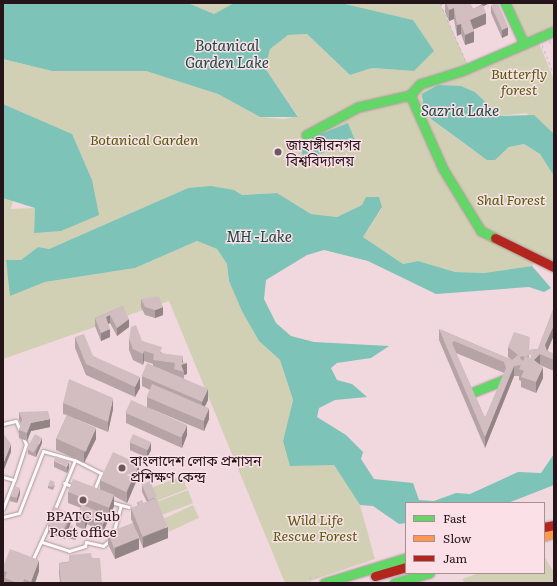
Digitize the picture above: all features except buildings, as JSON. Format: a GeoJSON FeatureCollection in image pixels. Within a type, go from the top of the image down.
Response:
{"type":"FeatureCollection","features":[{"type":"Feature","properties":{"kind":"main road"},"geometry":{"type":"LineString","coordinates":[[505,3],[524,44]]}},
{"type":"Feature","properties":{"kind":"main road"},"geometry":{"type":"LineString","coordinates":[[306,134],[358,107],[410,95],[420,84],[469,68],[547,34]]}},
{"type":"Feature","properties":{"kind":"main road"},"geometry":{"type":"LineString","coordinates":[[410,95],[443,169],[481,231],[554,267]]}},
{"type":"Feature","properties":{"kind":"main road"},"geometry":{"type":"LineString","coordinates":[[471,393],[504,380]]}},
{"type":"Feature","properties":{"kind":"main road"},"geometry":{"type":"LineString","coordinates":[[324,583],[405,558]]}},
{"type":"Feature","properties":{"kind":"main road"},"geometry":{"type":"LineString","coordinates":[[349,583],[405,567]]}},
{"type":"Feature","properties":{"kind":"main road"},"geometry":{"type":"LineString","coordinates":[[372,583],[405,574]]}},
{"type":"Feature","properties":{"kind":"main road"},"geometry":{"type":"LineString","coordinates":[[394,583],[426,574]]}},
{"type":"Feature","properties":{"kind":"lane"},"geometry":{"type":"LineString","coordinates":[[3,424],[16,420],[26,444],[3,509]]}},
{"type":"Feature","properties":{"kind":"lane"},"geometry":{"type":"LineString","coordinates":[[3,517],[19,513],[43,451],[75,460],[101,473],[93,495],[86,492]]}},
{"type":"Feature","properties":{"kind":"lane"},"geometry":{"type":"LineString","coordinates":[[52,514],[75,460]]}},
{"type":"Feature","properties":{"kind":"lane"},"geometry":{"type":"LineString","coordinates":[[3,477],[14,480]]}},
{"type":"Feature","properties":{"kind":"lane"},"geometry":{"type":"LineString","coordinates":[[64,483],[78,489]]}},
{"type":"Feature","properties":{"kind":"lane"},"geometry":{"type":"LineString","coordinates":[[107,500],[129,507]]}},
{"type":"Feature","properties":{"kind":"lane"},"geometry":{"type":"LineString","coordinates":[[42,542],[69,551],[85,546],[86,542],[103,546],[111,539],[122,505]]}},
{"type":"Feature","properties":{"kind":"lane"},"geometry":{"type":"LineString","coordinates":[[32,560],[42,542],[50,521]]}},
{"type":"Feature","properties":{"kind":"path"},"geometry":{"type":"LineString","coordinates":[[440,3],[469,68]]}},
{"type":"Feature","properties":{"kind":"path"},"geometry":{"type":"LineString","coordinates":[[547,34],[554,46]]}},
{"type":"Feature","properties":{"kind":"path"},"geometry":{"type":"LineString","coordinates":[[547,34],[554,75]]}},
{"type":"Feature","properties":{"kind":"green space"},"geometry":{"type":"Polygon","coordinates":[[[188,3],[234,3],[214,14],[188,3]]]}},
{"type":"Feature","properties":{"kind":"green space"},"geometry":{"type":"Polygon","coordinates":[[[341,3],[440,3],[469,68],[524,44],[505,3],[554,3],[554,31],[537,38],[554,80],[554,134],[526,113],[500,116],[475,92],[461,86],[440,86],[421,99],[431,119],[474,151],[503,153],[509,147],[524,144],[540,154],[554,176],[554,267],[538,259],[532,266],[484,273],[454,272],[418,261],[403,264],[363,237],[382,208],[362,205],[337,217],[311,214],[277,193],[242,195],[234,190],[188,188],[49,249],[38,247],[21,260],[6,260],[11,295],[45,282],[135,268],[197,241],[217,249],[227,264],[229,281],[259,341],[280,360],[293,400],[283,441],[305,464],[334,465],[360,505],[375,559],[304,583],[285,583],[169,301],[3,359],[3,195],[13,201],[11,209],[35,208],[34,233],[69,133],[3,104],[3,59],[52,71],[146,71],[218,94],[260,117],[284,119],[298,116],[265,68],[269,49],[288,35],[307,34],[350,75],[372,68],[414,71],[413,20],[341,3]]]}},
{"type":"Feature","properties":{"kind":"green space"},"geometry":{"type":"Polygon","coordinates":[[[182,476],[187,489],[156,501],[151,488],[182,476]]]}},
{"type":"Feature","properties":{"kind":"green space"},"geometry":{"type":"Polygon","coordinates":[[[188,490],[193,503],[161,515],[156,502],[188,490]]]}},
{"type":"Feature","properties":{"kind":"green space"},"geometry":{"type":"Polygon","coordinates":[[[193,505],[199,518],[169,532],[163,519],[193,505]]]}},
{"type":"Feature","properties":{"kind":"green space"},"geometry":{"type":"Polygon","coordinates":[[[545,558],[554,572],[554,583],[465,583],[462,579],[476,574],[545,574],[545,558]]]}},
{"type":"Feature","properties":{"kind":"water","name":"Botanical Garden Lake"},"geometry":{"type":"Polygon","coordinates":[[[3,3],[188,3],[214,14],[234,3],[341,3],[413,20],[434,51],[414,71],[372,68],[350,75],[307,34],[288,35],[270,49],[265,68],[298,117],[260,117],[218,94],[146,71],[52,71],[3,59],[3,3]]]}},
{"type":"Feature","properties":{"kind":"water","name":"Sazria Lake"},"geometry":{"type":"Polygon","coordinates":[[[438,85],[461,86],[475,92],[500,116],[534,115],[554,134],[554,176],[540,154],[524,144],[509,147],[495,160],[487,160],[431,119],[423,106],[422,94],[438,85]]]}},
{"type":"Feature","properties":{"kind":"water"},"geometry":{"type":"Polygon","coordinates":[[[3,104],[72,134],[92,180],[99,215],[61,231],[34,233],[35,208],[3,198],[3,104]]]}},
{"type":"Feature","properties":{"kind":"water"},"geometry":{"type":"Polygon","coordinates":[[[348,123],[355,140],[305,160],[298,143],[348,123]]]}},
{"type":"Feature","properties":{"kind":"water","name":"MH -Lake"},"geometry":{"type":"Polygon","coordinates":[[[211,186],[234,190],[242,195],[277,193],[311,214],[337,217],[362,205],[366,197],[379,197],[382,207],[363,237],[403,264],[418,261],[455,272],[484,273],[532,266],[551,288],[544,292],[529,287],[436,294],[368,261],[324,250],[307,255],[266,280],[264,299],[276,323],[291,336],[314,342],[389,346],[371,358],[337,363],[331,368],[337,380],[352,384],[367,397],[335,400],[319,408],[317,417],[346,435],[363,452],[361,459],[374,479],[413,483],[419,500],[434,501],[456,493],[470,494],[518,472],[541,473],[554,454],[554,485],[511,502],[405,502],[405,523],[399,524],[373,506],[360,505],[334,465],[290,466],[283,441],[293,400],[280,360],[259,341],[242,311],[229,281],[227,264],[217,249],[197,241],[135,268],[45,282],[10,296],[6,260],[21,260],[38,247],[49,249],[188,188],[211,186]]]}},
{"type":"Feature","properties":{"kind":"traffic: fast"},"geometry":{"type":"LineString","coordinates":[[505,3],[524,44]]}},
{"type":"Feature","properties":{"kind":"traffic: fast"},"geometry":{"type":"LineString","coordinates":[[495,238],[481,231],[443,169],[410,95],[420,84],[461,71],[554,31]]}},
{"type":"Feature","properties":{"kind":"traffic: fast"},"geometry":{"type":"LineString","coordinates":[[306,135],[358,107],[410,95]]}},
{"type":"Feature","properties":{"kind":"traffic: fast"},"geometry":{"type":"LineString","coordinates":[[471,393],[504,380]]}},
{"type":"Feature","properties":{"kind":"traffic: fast"},"geometry":{"type":"LineString","coordinates":[[324,583],[405,558]]}},
{"type":"Feature","properties":{"kind":"traffic: fast"},"geometry":{"type":"LineString","coordinates":[[394,583],[426,574]]}},
{"type":"Feature","properties":{"kind":"traffic: slow"},"geometry":{"type":"LineString","coordinates":[[545,536],[554,533]]}},
{"type":"Feature","properties":{"kind":"traffic: jam"},"geometry":{"type":"LineString","coordinates":[[495,238],[554,267]]}},
{"type":"Feature","properties":{"kind":"traffic: jam"},"geometry":{"type":"LineString","coordinates":[[545,527],[554,525]]}},
{"type":"Feature","properties":{"kind":"traffic: jam"},"geometry":{"type":"LineString","coordinates":[[375,576],[405,567]]}},
{"type":"Feature","properties":{"kind":"place","name":"জাহাঙ্গীরনগর বিশ্ববিদ্যালয়"},"geometry":{"type":"Point","coordinates":[278,152]}},
{"type":"Feature","properties":{"kind":"place","name":"বাংলাদেশ লোক প্রশাসন প্রশিক্ষণ কেন্দ্র"},"geometry":{"type":"Point","coordinates":[122,468]}},
{"type":"Feature","properties":{"kind":"place","name":"BPATC Sub Post office"},"geometry":{"type":"Point","coordinates":[83,500]}},
{"type":"Feature","properties":{"kind":"park label","name":"Butterfly forest"},"geometry":{"type":"Point","coordinates":[519,82]}},
{"type":"Feature","properties":{"kind":"park label","name":"Botanical Garden"},"geometry":{"type":"Point","coordinates":[144,139]}},
{"type":"Feature","properties":{"kind":"park label","name":"Shal Forest"},"geometry":{"type":"Point","coordinates":[511,199]}},
{"type":"Feature","properties":{"kind":"park label","name":"Wild Life Rescue Forest"},"geometry":{"type":"Point","coordinates":[315,528]}}]}
